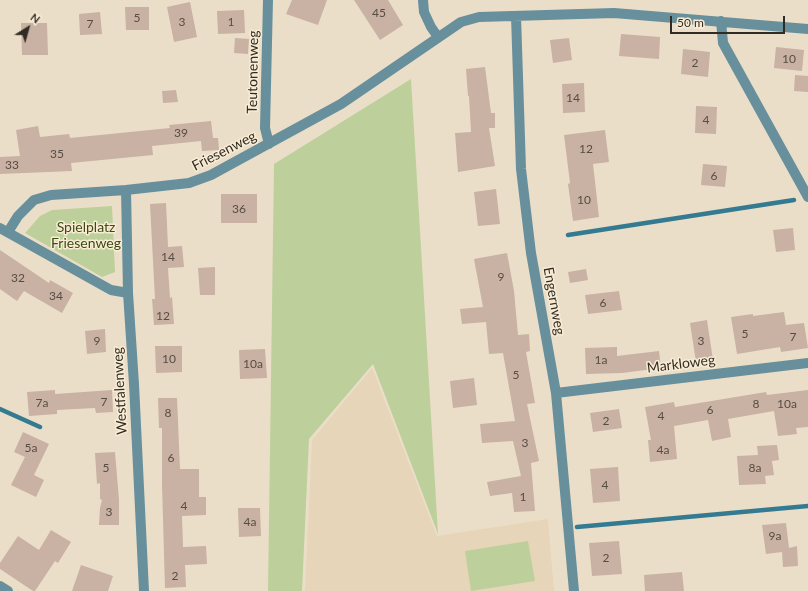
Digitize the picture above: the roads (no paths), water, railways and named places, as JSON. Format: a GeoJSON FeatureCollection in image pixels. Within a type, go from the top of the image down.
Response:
{"type":"FeatureCollection","features":[{"type":"Feature","properties":{"kind":"street","name":"Teutonenweg"},"geometry":{"type":"LineString","coordinates":[[268,0],[265,128],[269,144]]}},
{"type":"Feature","properties":{"kind":"street"},"geometry":{"type":"LineString","coordinates":[[424,0],[424,12],[430,27],[438,38]]}},
{"type":"Feature","properties":{"kind":"street","name":"Friesenweg"},"geometry":{"type":"LineString","coordinates":[[128,293],[112,290],[4,230],[34,200],[51,195],[126,190],[189,183],[211,176],[341,104],[461,22],[473,18],[614,13],[808,29]]}},
{"type":"Feature","properties":{"kind":"street","name":"Engernweg"},"geometry":{"type":"LineString","coordinates":[[516,16],[521,169],[531,253],[556,394],[574,591]]}},
{"type":"Feature","properties":{"kind":"street"},"geometry":{"type":"LineString","coordinates":[[721,21],[723,43],[808,197]]}},
{"type":"Feature","properties":{"kind":"street","name":"Westfalenweg"},"geometry":{"type":"LineString","coordinates":[[126,190],[128,293],[144,591]]}},
{"type":"Feature","properties":{"kind":"street","name":"Markloweg"},"geometry":{"type":"LineString","coordinates":[[556,394],[808,363]]}},
{"type":"Feature","properties":{"kind":"street"},"geometry":{"type":"LineString","coordinates":[[0,586],[8,591]]}},
{"type":"Feature","properties":{"kind":"waterway"},"geometry":{"type":"LineString","coordinates":[[568,235],[794,200]]}},
{"type":"Feature","properties":{"kind":"waterway"},"geometry":{"type":"LineString","coordinates":[[0,409],[40,427]]}},
{"type":"Feature","properties":{"kind":"waterway"},"geometry":{"type":"LineString","coordinates":[[577,527],[808,506]]}},
{"type":"Feature","properties":{"kind":"park label","name":"Spielplatz Friesenweg"},"geometry":{"type":"Point","coordinates":[86,236]}}]}
